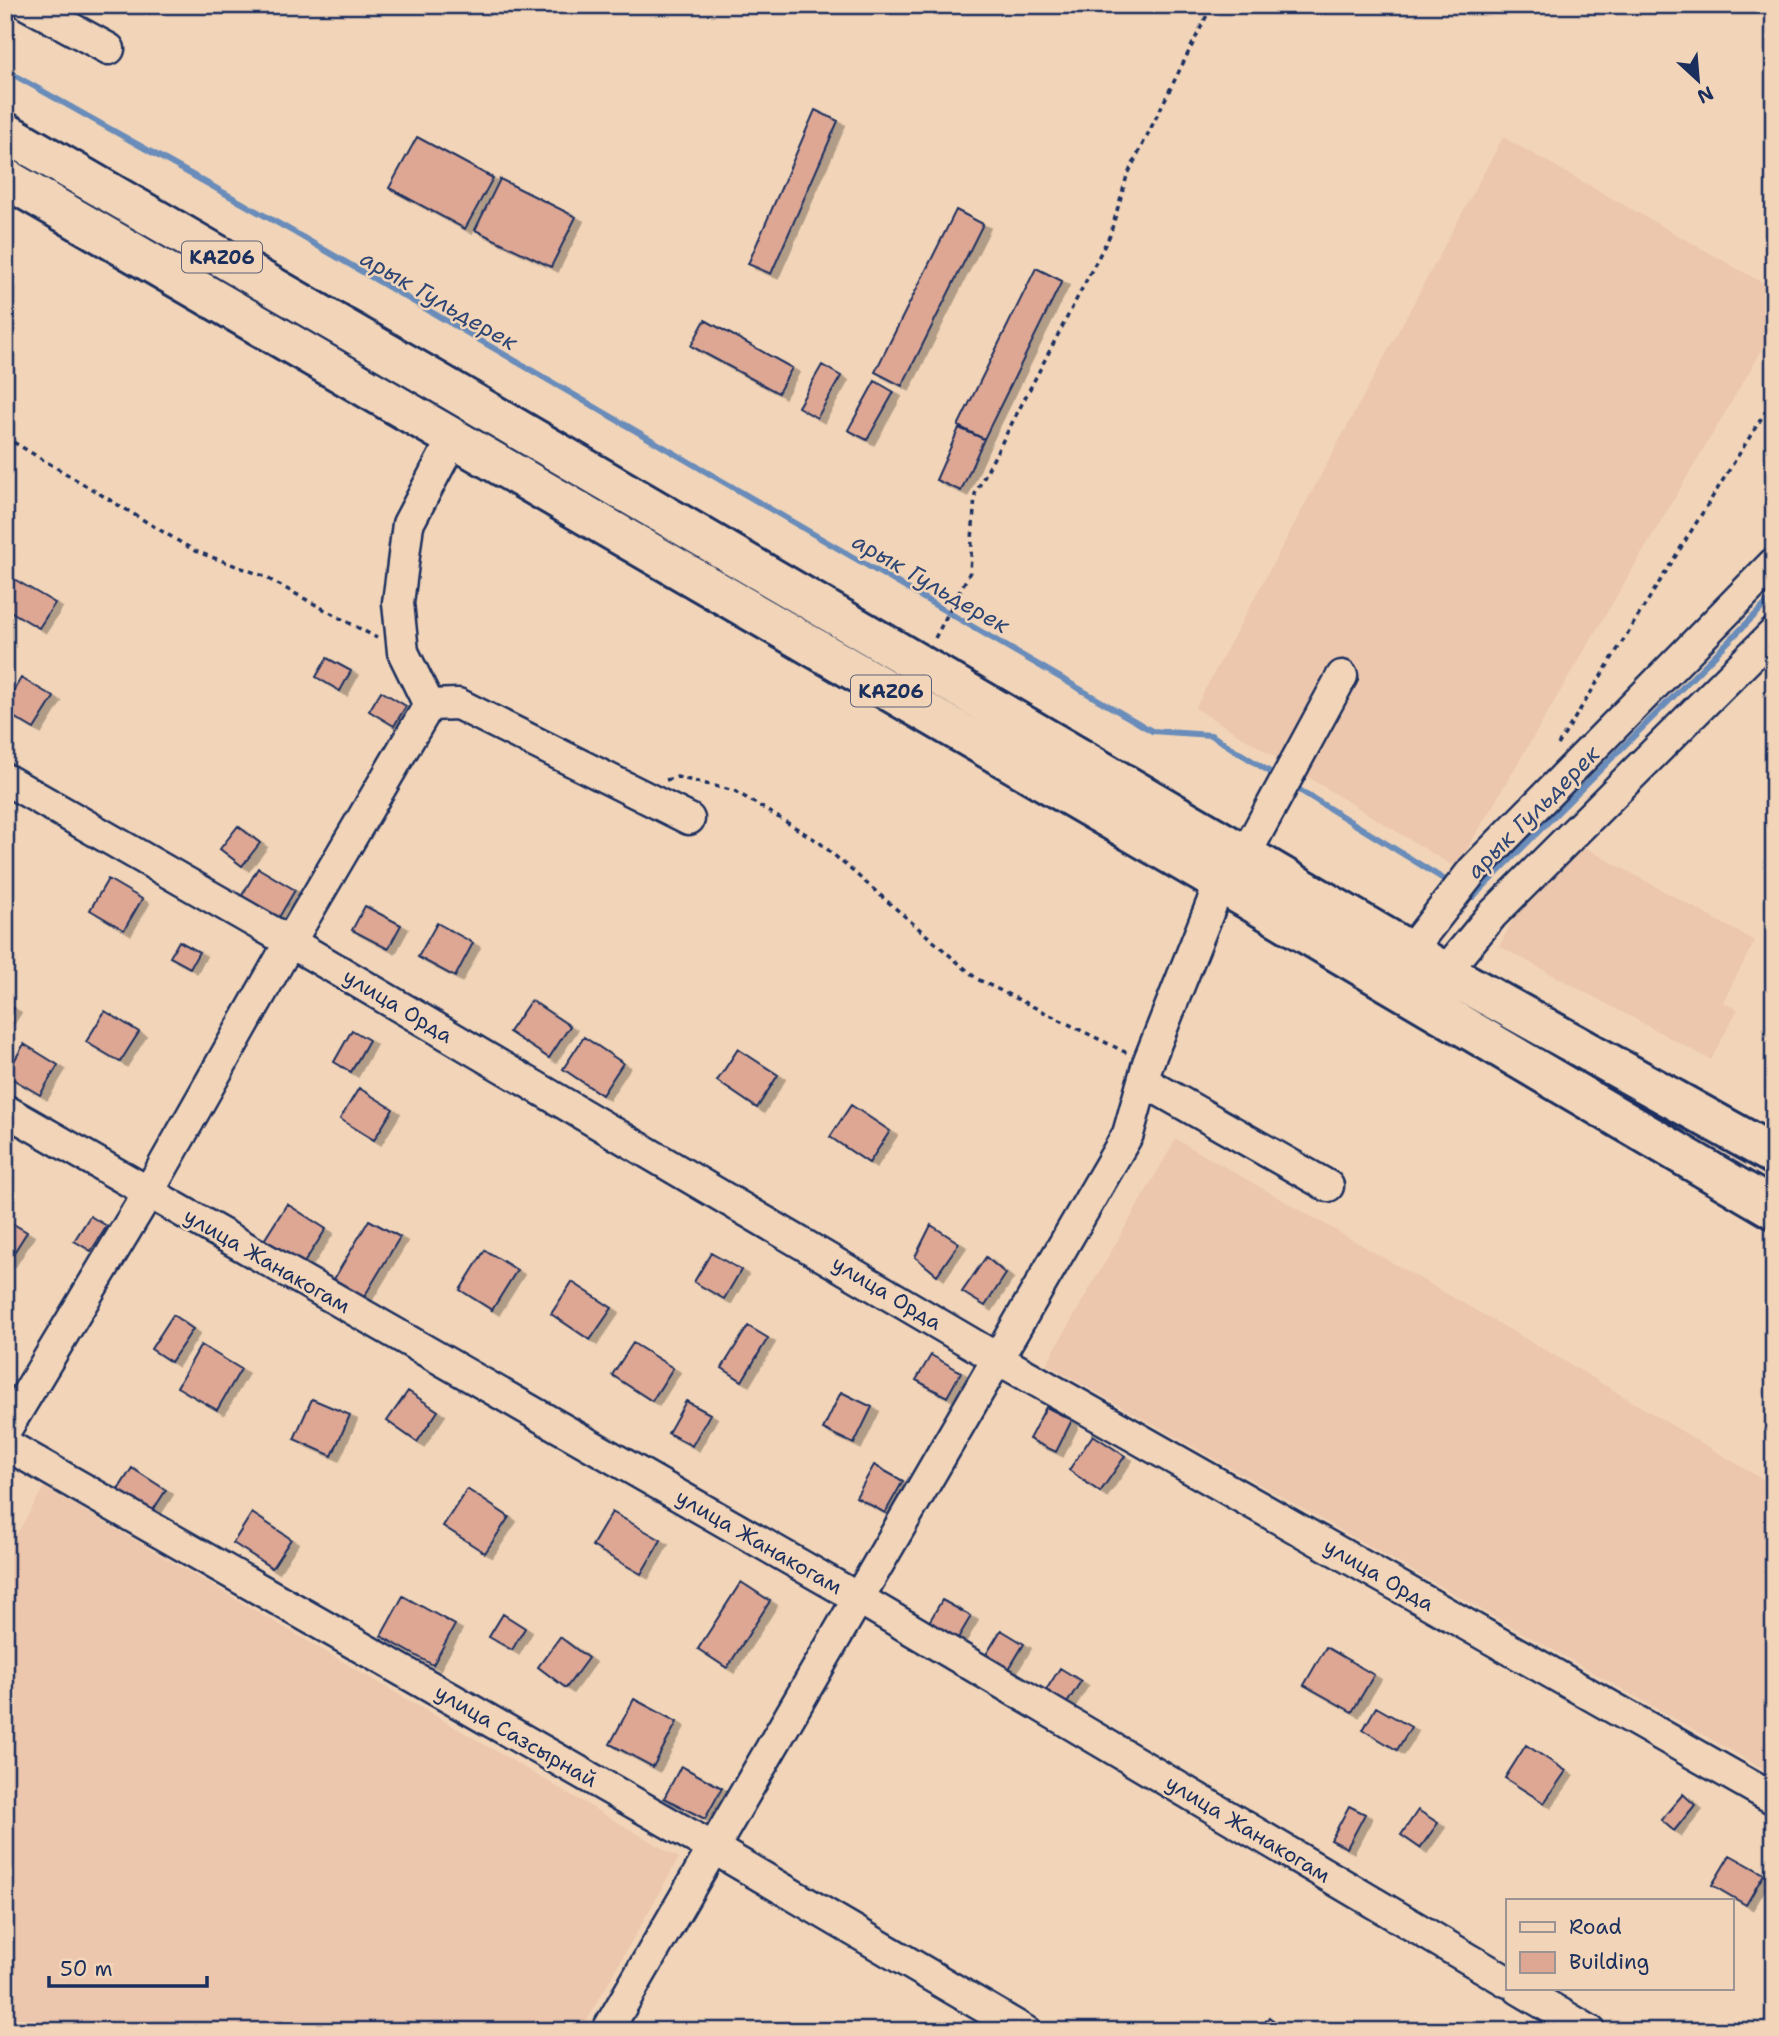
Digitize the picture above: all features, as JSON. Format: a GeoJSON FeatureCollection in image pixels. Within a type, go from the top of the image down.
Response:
{"type":"FeatureCollection","features":[{"type":"Feature","properties":{"kind":"highway","name":"KАZ06"},"geometry":{"type":"LineString","coordinates":[[5,132],[1445,972],[1774,1155]]}},
{"type":"Feature","properties":{"kind":"highway","name":"KАZ06"},"geometry":{"type":"LineString","coordinates":[[5,178],[1220,883],[1774,1209]]}},
{"type":"Feature","properties":{"kind":"highway"},"geometry":{"type":"LineString","coordinates":[[419,417],[439,383]]}},
{"type":"Feature","properties":{"kind":"street"},"geometry":{"type":"LineString","coordinates":[[28,5],[108,49]]}},
{"type":"Feature","properties":{"kind":"street"},"geometry":{"type":"LineString","coordinates":[[429,705],[403,652],[398,603],[408,524],[454,438]]}},
{"type":"Feature","properties":{"kind":"street"},"geometry":{"type":"LineString","coordinates":[[1410,951],[1473,870],[1774,563]]}},
{"type":"Feature","properties":{"kind":"street"},"geometry":{"type":"LineString","coordinates":[[1445,972],[1492,915],[1774,633]]}},
{"type":"Feature","properties":{"kind":"street"},"geometry":{"type":"LineString","coordinates":[[1245,855],[1342,676]]}},
{"type":"Feature","properties":{"kind":"street"},"geometry":{"type":"LineString","coordinates":[[429,705],[458,704],[689,819]]}},
{"type":"Feature","properties":{"kind":"street"},"geometry":{"type":"LineString","coordinates":[[5,1431],[148,1193],[290,942],[429,705]]}},
{"type":"Feature","properties":{"kind":"street","name":"улица Орда"},"geometry":{"type":"LineString","coordinates":[[5,779],[290,942],[998,1359],[1774,1799]]}},
{"type":"Feature","properties":{"kind":"street"},"geometry":{"type":"LineString","coordinates":[[607,2031],[1128,1134],[1145,1072],[1220,883]]}},
{"type":"Feature","properties":{"kind":"street"},"geometry":{"type":"LineString","coordinates":[[1145,1072],[1328,1186]]}},
{"type":"Feature","properties":{"kind":"street","name":"улица Жанакогам"},"geometry":{"type":"LineString","coordinates":[[5,1110],[858,1599],[1506,1981]]}},
{"type":"Feature","properties":{"kind":"street","name":"улица Сазсырнай"},"geometry":{"type":"LineString","coordinates":[[5,1444],[713,1848],[1025,2031]]}},
{"type":"Feature","properties":{"kind":"street"},"geometry":{"type":"LineString","coordinates":[[1521,1990],[1590,2031]]}},
{"type":"Feature","properties":{"kind":"path"},"geometry":{"type":"LineString","coordinates":[[920,665],[970,572],[975,494],[1110,235],[1126,176],[1212,5]]}},
{"type":"Feature","properties":{"kind":"path"},"geometry":{"type":"LineString","coordinates":[[1570,771],[1553,753],[1774,398]]}},
{"type":"Feature","properties":{"kind":"path"},"geometry":{"type":"LineString","coordinates":[[5,437],[195,551],[261,575],[403,652]]}},
{"type":"Feature","properties":{"kind":"path"},"geometry":{"type":"LineString","coordinates":[[629,789],[677,777],[735,792],[818,842],[977,979],[1145,1072]]}},
{"type":"Feature","properties":{"kind":"shaded area"},"geometry":{"type":"Polygon","coordinates":[[[1503,137],[1774,289],[1774,330],[1456,868],[1195,708],[1503,137]]]}},
{"type":"Feature","properties":{"kind":"shaded area"},"geometry":{"type":"Polygon","coordinates":[[[1575,842],[1755,941],[1723,1002],[1738,1009],[1711,1060],[1499,946],[1520,906],[1575,842]]]}},
{"type":"Feature","properties":{"kind":"shaded area"},"geometry":{"type":"Polygon","coordinates":[[[1176,1139],[1561,1359],[1774,1486],[1774,1775],[1046,1364],[1176,1139]]]}},
{"type":"Feature","properties":{"kind":"shaded area"},"geometry":{"type":"Polygon","coordinates":[[[44,1487],[679,1858],[581,2031],[5,2031],[5,1554],[44,1487]]]}},
{"type":"Feature","properties":{"kind":"building"},"geometry":{"type":"Polygon","coordinates":[[[815,110],[838,121],[771,274],[748,264],[815,110]]]}},
{"type":"Feature","properties":{"kind":"building"},"geometry":{"type":"Polygon","coordinates":[[[417,137],[493,178],[465,229],[389,188],[417,137]]]}},
{"type":"Feature","properties":{"kind":"building"},"geometry":{"type":"Polygon","coordinates":[[[500,179],[576,217],[551,267],[475,230],[500,179]]]}},
{"type":"Feature","properties":{"kind":"building"},"geometry":{"type":"Polygon","coordinates":[[[956,210],[983,224],[902,386],[875,372],[956,210]]]}},
{"type":"Feature","properties":{"kind":"building"},"geometry":{"type":"Polygon","coordinates":[[[1036,268],[1062,281],[984,439],[958,426],[1036,268]]]}},
{"type":"Feature","properties":{"kind":"building"},"geometry":{"type":"Polygon","coordinates":[[[705,320],[792,368],[778,393],[691,346],[705,320]]]}},
{"type":"Feature","properties":{"kind":"building"},"geometry":{"type":"Polygon","coordinates":[[[822,365],[841,376],[817,418],[798,407],[822,365]]]}},
{"type":"Feature","properties":{"kind":"building"},"geometry":{"type":"Polygon","coordinates":[[[875,381],[894,392],[867,440],[848,430],[875,381]]]}},
{"type":"Feature","properties":{"kind":"building"},"geometry":{"type":"Polygon","coordinates":[[[959,428],[984,439],[961,491],[936,480],[959,428]]]}},
{"type":"Feature","properties":{"kind":"building"},"geometry":{"type":"Polygon","coordinates":[[[14,579],[55,603],[39,628],[5,608],[5,595],[14,579]]]}},
{"type":"Feature","properties":{"kind":"building"},"geometry":{"type":"Polygon","coordinates":[[[327,658],[351,671],[340,691],[316,677],[327,658]]]}},
{"type":"Feature","properties":{"kind":"building"},"geometry":{"type":"Polygon","coordinates":[[[21,678],[54,697],[34,729],[5,712],[5,705],[21,678]]]}},
{"type":"Feature","properties":{"kind":"building"},"geometry":{"type":"Polygon","coordinates":[[[381,691],[406,706],[394,726],[369,711],[381,691]]]}},
{"type":"Feature","properties":{"kind":"building"},"geometry":{"type":"Polygon","coordinates":[[[238,826],[260,843],[242,866],[220,849],[238,826]]]}},
{"type":"Feature","properties":{"kind":"building"},"geometry":{"type":"Polygon","coordinates":[[[258,868],[295,890],[274,926],[237,904],[258,868]]]}},
{"type":"Feature","properties":{"kind":"building"},"geometry":{"type":"Polygon","coordinates":[[[108,879],[142,899],[124,930],[90,910],[108,879]]]}},
{"type":"Feature","properties":{"kind":"building"},"geometry":{"type":"Polygon","coordinates":[[[365,906],[401,925],[388,949],[352,930],[365,906]]]}},
{"type":"Feature","properties":{"kind":"building"},"geometry":{"type":"Polygon","coordinates":[[[437,923],[473,943],[455,977],[418,957],[437,923]]]}},
{"type":"Feature","properties":{"kind":"building"},"geometry":{"type":"Polygon","coordinates":[[[179,941],[199,952],[190,968],[170,957],[179,941]]]}},
{"type":"Feature","properties":{"kind":"building"},"geometry":{"type":"Polygon","coordinates":[[[531,1000],[570,1026],[549,1058],[509,1032],[531,1000]]]}},
{"type":"Feature","properties":{"kind":"building"},"geometry":{"type":"Polygon","coordinates":[[[5,1003],[14,1008],[5,1022],[5,1003]]]}},
{"type":"Feature","properties":{"kind":"building"},"geometry":{"type":"Polygon","coordinates":[[[105,1011],[139,1032],[120,1062],[86,1042],[105,1011]]]}},
{"type":"Feature","properties":{"kind":"building"},"geometry":{"type":"Polygon","coordinates":[[[352,1030],[369,1040],[351,1072],[334,1062],[352,1030]]]}},
{"type":"Feature","properties":{"kind":"building"},"geometry":{"type":"Polygon","coordinates":[[[584,1037],[623,1063],[602,1095],[563,1069],[584,1037]]]}},
{"type":"Feature","properties":{"kind":"building"},"geometry":{"type":"Polygon","coordinates":[[[24,1044],[58,1065],[40,1095],[6,1075],[24,1044]]]}},
{"type":"Feature","properties":{"kind":"building"},"geometry":{"type":"Polygon","coordinates":[[[738,1049],[778,1075],[757,1108],[717,1081],[738,1049]]]}},
{"type":"Feature","properties":{"kind":"building"},"geometry":{"type":"Polygon","coordinates":[[[359,1088],[393,1109],[374,1140],[340,1119],[359,1088]]]}},
{"type":"Feature","properties":{"kind":"building"},"geometry":{"type":"Polygon","coordinates":[[[851,1105],[890,1131],[869,1163],[830,1137],[851,1105]]]}},
{"type":"Feature","properties":{"kind":"building"},"geometry":{"type":"Polygon","coordinates":[[[287,1204],[326,1229],[300,1269],[261,1245],[287,1204]]]}},
{"type":"Feature","properties":{"kind":"building"},"geometry":{"type":"Polygon","coordinates":[[[90,1216],[107,1226],[91,1251],[74,1241],[90,1216]]]}},
{"type":"Feature","properties":{"kind":"building"},"geometry":{"type":"Polygon","coordinates":[[[5,1219],[27,1232],[8,1262],[5,1260],[5,1219]]]}},
{"type":"Feature","properties":{"kind":"building"},"geometry":{"type":"Polygon","coordinates":[[[369,1220],[400,1237],[364,1297],[334,1279],[369,1220]]]}},
{"type":"Feature","properties":{"kind":"building"},"geometry":{"type":"Polygon","coordinates":[[[931,1225],[959,1243],[937,1275],[915,1257],[931,1225]]]}},
{"type":"Feature","properties":{"kind":"building"},"geometry":{"type":"Polygon","coordinates":[[[485,1250],[517,1270],[492,1310],[460,1290],[485,1250]]]}},
{"type":"Feature","properties":{"kind":"building"},"geometry":{"type":"Polygon","coordinates":[[[711,1253],[741,1270],[724,1299],[694,1282],[711,1253]]]}},
{"type":"Feature","properties":{"kind":"building"},"geometry":{"type":"Polygon","coordinates":[[[986,1257],[1006,1274],[985,1306],[962,1292],[986,1257]]]}},
{"type":"Feature","properties":{"kind":"building"},"geometry":{"type":"Polygon","coordinates":[[[572,1282],[612,1308],[590,1340],[551,1314],[572,1282]]]}},
{"type":"Feature","properties":{"kind":"building"},"geometry":{"type":"Polygon","coordinates":[[[173,1315],[193,1329],[171,1362],[151,1349],[173,1315]]]}},
{"type":"Feature","properties":{"kind":"building"},"geometry":{"type":"Polygon","coordinates":[[[748,1326],[768,1338],[742,1381],[722,1368],[748,1326]]]}},
{"type":"Feature","properties":{"kind":"building"},"geometry":{"type":"Polygon","coordinates":[[[633,1343],[673,1368],[652,1401],[612,1375],[633,1343]]]}},
{"type":"Feature","properties":{"kind":"building"},"geometry":{"type":"Polygon","coordinates":[[[201,1345],[241,1369],[217,1410],[177,1387],[201,1345]]]}},
{"type":"Feature","properties":{"kind":"building"},"geometry":{"type":"Polygon","coordinates":[[[931,1355],[961,1372],[947,1397],[916,1380],[931,1355]]]}},
{"type":"Feature","properties":{"kind":"building"},"geometry":{"type":"Polygon","coordinates":[[[408,1391],[438,1411],[417,1442],[387,1421],[408,1391]]]}},
{"type":"Feature","properties":{"kind":"building"},"geometry":{"type":"Polygon","coordinates":[[[841,1392],[872,1407],[854,1444],[823,1429],[841,1392]]]}},
{"type":"Feature","properties":{"kind":"building"},"geometry":{"type":"Polygon","coordinates":[[[312,1399],[350,1415],[332,1456],[294,1439],[312,1399]]]}},
{"type":"Feature","properties":{"kind":"building"},"geometry":{"type":"Polygon","coordinates":[[[686,1401],[710,1414],[692,1446],[668,1433],[686,1401]]]}},
{"type":"Feature","properties":{"kind":"building"},"geometry":{"type":"Polygon","coordinates":[[[1046,1407],[1072,1420],[1056,1452],[1029,1439],[1046,1407]]]}},
{"type":"Feature","properties":{"kind":"building"},"geometry":{"type":"Polygon","coordinates":[[[1093,1435],[1125,1456],[1100,1492],[1069,1470],[1093,1435]]]}},
{"type":"Feature","properties":{"kind":"building"},"geometry":{"type":"Polygon","coordinates":[[[874,1465],[903,1481],[885,1513],[856,1497],[874,1465]]]}},
{"type":"Feature","properties":{"kind":"building"},"geometry":{"type":"Polygon","coordinates":[[[132,1468],[166,1490],[148,1518],[114,1496],[132,1468]]]}},
{"type":"Feature","properties":{"kind":"building"},"geometry":{"type":"Polygon","coordinates":[[[467,1489],[509,1517],[485,1553],[443,1526],[467,1489]]]}},
{"type":"Feature","properties":{"kind":"building"},"geometry":{"type":"Polygon","coordinates":[[[612,1512],[661,1540],[641,1574],[592,1546],[612,1512]]]}},
{"type":"Feature","properties":{"kind":"building"},"geometry":{"type":"Polygon","coordinates":[[[252,1513],[291,1539],[272,1568],[233,1543],[252,1513]]]}},
{"type":"Feature","properties":{"kind":"building"},"geometry":{"type":"Polygon","coordinates":[[[741,1582],[770,1601],[727,1668],[698,1649],[741,1582]]]}},
{"type":"Feature","properties":{"kind":"building"},"geometry":{"type":"Polygon","coordinates":[[[403,1596],[455,1625],[433,1665],[381,1636],[403,1596]]]}},
{"type":"Feature","properties":{"kind":"building"},"geometry":{"type":"Polygon","coordinates":[[[942,1600],[971,1616],[954,1645],[925,1629],[942,1600]]]}},
{"type":"Feature","properties":{"kind":"building"},"geometry":{"type":"Polygon","coordinates":[[[503,1614],[525,1628],[512,1650],[489,1637],[503,1614]]]}},
{"type":"Feature","properties":{"kind":"building"},"geometry":{"type":"Polygon","coordinates":[[[1001,1630],[1024,1644],[1004,1677],[981,1663],[1001,1630]]]}},
{"type":"Feature","properties":{"kind":"building"},"geometry":{"type":"Polygon","coordinates":[[[560,1637],[588,1658],[566,1688],[538,1667],[560,1637]]]}},
{"type":"Feature","properties":{"kind":"building"},"geometry":{"type":"Polygon","coordinates":[[[1326,1647],[1374,1675],[1352,1712],[1304,1685],[1326,1647]]]}},
{"type":"Feature","properties":{"kind":"building"},"geometry":{"type":"Polygon","coordinates":[[[1060,1668],[1081,1681],[1062,1711],[1041,1698],[1060,1668]]]}},
{"type":"Feature","properties":{"kind":"building"},"geometry":{"type":"Polygon","coordinates":[[[634,1699],[677,1722],[653,1767],[610,1744],[634,1699]]]}},
{"type":"Feature","properties":{"kind":"building"},"geometry":{"type":"Polygon","coordinates":[[[1376,1707],[1411,1727],[1397,1750],[1363,1730],[1376,1707]]]}},
{"type":"Feature","properties":{"kind":"building"},"geometry":{"type":"Polygon","coordinates":[[[1526,1745],[1566,1771],[1544,1803],[1505,1778],[1526,1745]]]}},
{"type":"Feature","properties":{"kind":"building"},"geometry":{"type":"Polygon","coordinates":[[[681,1766],[722,1788],[705,1819],[664,1798],[681,1766]]]}},
{"type":"Feature","properties":{"kind":"building"},"geometry":{"type":"Polygon","coordinates":[[[1683,1794],[1695,1805],[1674,1831],[1661,1820],[1683,1794]]]}},
{"type":"Feature","properties":{"kind":"building"},"geometry":{"type":"Polygon","coordinates":[[[1349,1806],[1365,1814],[1347,1848],[1331,1840],[1349,1806]]]}},
{"type":"Feature","properties":{"kind":"building"},"geometry":{"type":"Polygon","coordinates":[[[1418,1810],[1438,1823],[1420,1848],[1401,1835],[1418,1810]]]}},
{"type":"Feature","properties":{"kind":"building"},"geometry":{"type":"Polygon","coordinates":[[[1730,1855],[1764,1874],[1746,1905],[1712,1885],[1730,1855]]]}},
{"type":"Feature","properties":{"kind":"building"},"geometry":{"type":"Polygon","coordinates":[[[1269,2017],[1288,2031],[1258,2031],[1269,2017]]]}},
{"type":"Feature","properties":{"kind":"waterway","name":"арык Гульдерек"},"geometry":{"type":"LineString","coordinates":[[5,70],[292,231],[1152,731],[1211,735],[1278,777]]}},
{"type":"Feature","properties":{"kind":"waterway","name":"арык Гульдерек"},"geometry":{"type":"LineString","coordinates":[[1465,893],[1473,897],[1774,596]]}},
{"type":"Feature","properties":{"kind":"waterway","name":"арык Гульдерек"},"geometry":{"type":"LineString","coordinates":[[1293,786],[1450,883]]}}]}
